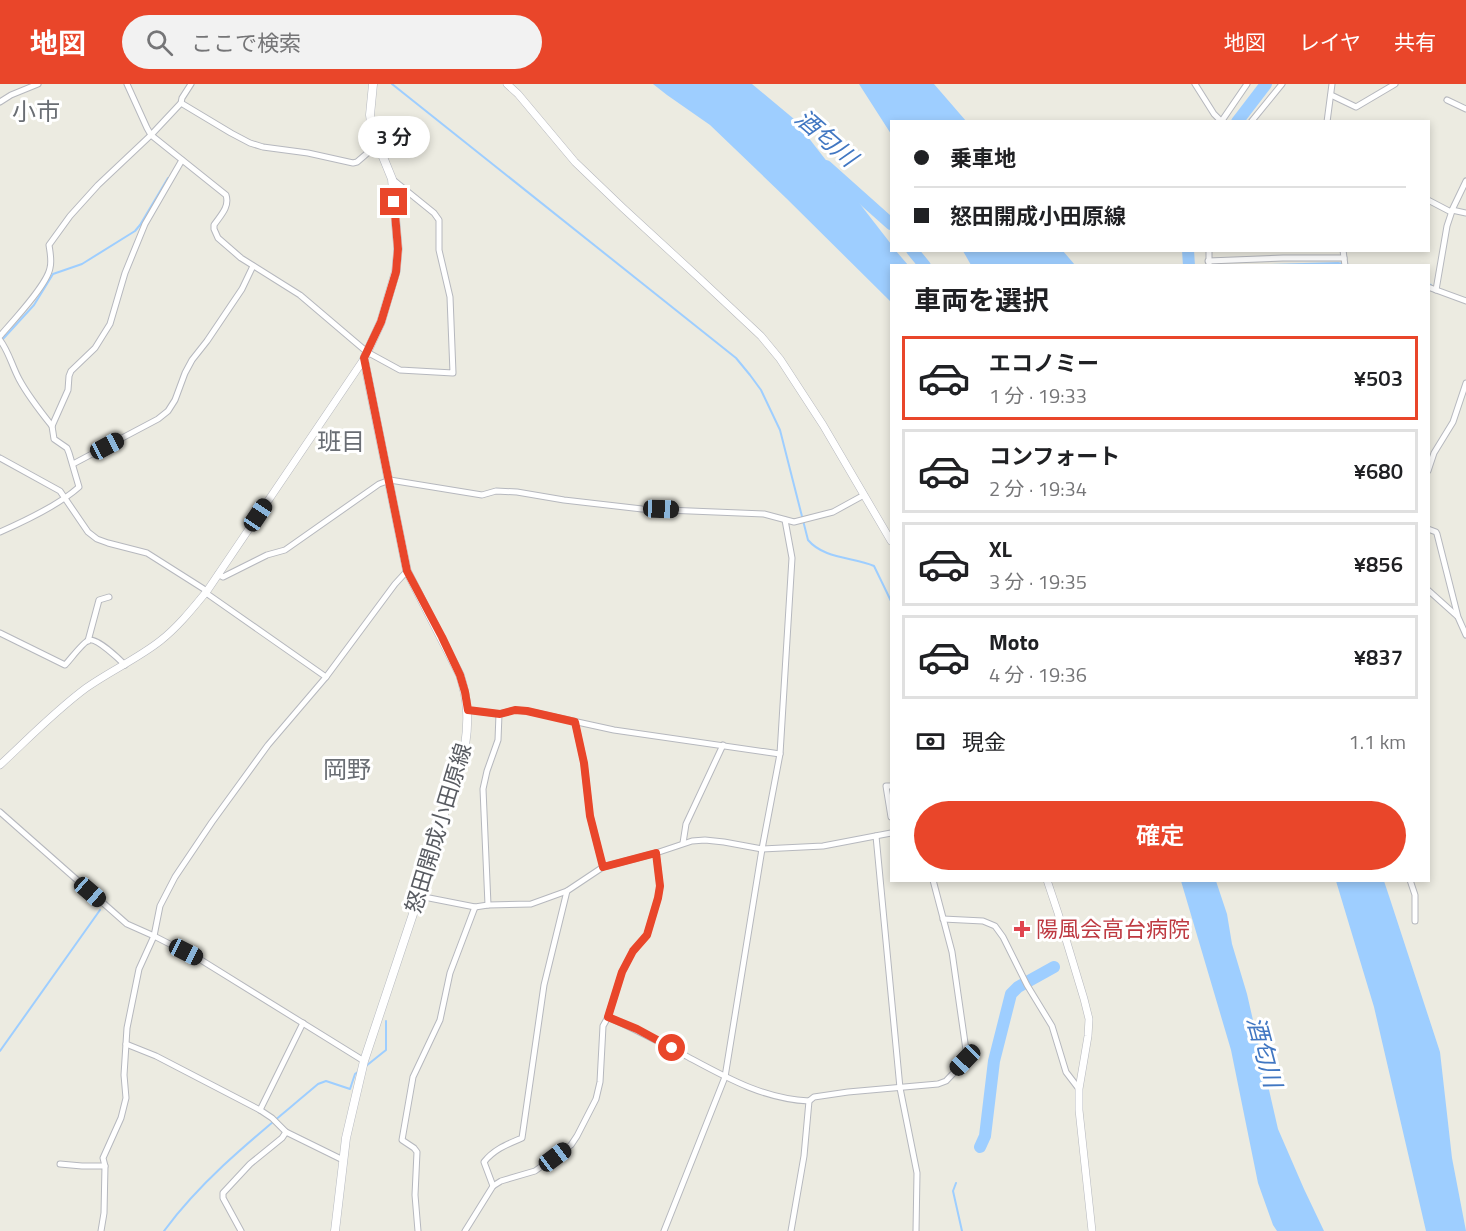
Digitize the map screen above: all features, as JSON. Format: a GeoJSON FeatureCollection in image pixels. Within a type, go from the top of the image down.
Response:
{"type":"FeatureCollection","features":[{"type":"Feature","properties":{"kind":"main road"},"geometry":{"type":"LineString","coordinates":[[366,355],[381,322],[396,272],[398,249],[392,179],[372,130],[370,115],[373,84]]}},
{"type":"Feature","properties":{"kind":"main road","name":"怒田開成小田原線"},"geometry":{"type":"LineString","coordinates":[[335,1231],[346,1138],[364,1062],[419,896],[465,746],[468,726],[468,710],[460,675],[407,571],[366,355]]}},
{"type":"Feature","properties":{"kind":"street"},"geometry":{"type":"LineString","coordinates":[[0,102],[10,95],[38,84]]}},
{"type":"Feature","properties":{"kind":"street"},"geometry":{"type":"LineString","coordinates":[[127,84],[151,135],[226,195],[227,205],[214,225],[215,233],[232,251],[310,303],[366,355],[400,370],[453,373],[450,297],[439,250],[439,220],[434,213],[392,179]]}},
{"type":"Feature","properties":{"kind":"street"},"geometry":{"type":"LineString","coordinates":[[0,531],[25,520],[79,488],[67,448],[54,438],[52,426],[27,394],[0,338],[47,276],[50,268],[48,245],[98,185],[181,103],[191,84]]}},
{"type":"Feature","properties":{"kind":"street"},"geometry":{"type":"LineString","coordinates":[[507,84],[518,94],[574,162],[761,336],[799,386],[890,539]]}},
{"type":"Feature","properties":{"kind":"street"},"geometry":{"type":"LineString","coordinates":[[1195,84],[1220,120]]}},
{"type":"Feature","properties":{"kind":"street"},"geometry":{"type":"LineString","coordinates":[[1253,119],[1282,84]]}},
{"type":"Feature","properties":{"kind":"street"},"geometry":{"type":"LineString","coordinates":[[1326,120],[1332,84]]}},
{"type":"Feature","properties":{"kind":"street"},"geometry":{"type":"LineString","coordinates":[[1331,95],[1356,107],[1395,84]]}},
{"type":"Feature","properties":{"kind":"street"},"geometry":{"type":"LineString","coordinates":[[1222,120],[1243,86]]}},
{"type":"Feature","properties":{"kind":"street"},"geometry":{"type":"LineString","coordinates":[[1447,100],[1466,109]]}},
{"type":"Feature","properties":{"kind":"street"},"geometry":{"type":"LineString","coordinates":[[181,103],[231,134],[262,147],[308,153],[353,163],[378,144]]}},
{"type":"Feature","properties":{"kind":"street"},"geometry":{"type":"LineString","coordinates":[[52,426],[66,395],[71,371],[95,348],[110,324],[125,273],[145,224],[182,160]]}},
{"type":"Feature","properties":{"kind":"street"},"geometry":{"type":"LineString","coordinates":[[1436,290],[1447,226],[1466,181]]}},
{"type":"Feature","properties":{"kind":"street"},"geometry":{"type":"LineString","coordinates":[[1430,201],[1452,211],[1466,213]]}},
{"type":"Feature","properties":{"kind":"street"},"geometry":{"type":"LineString","coordinates":[[1282,252],[1283,258]]}},
{"type":"Feature","properties":{"kind":"street"},"geometry":{"type":"LineString","coordinates":[[1343,252],[1345,264]]}},
{"type":"Feature","properties":{"kind":"street"},"geometry":{"type":"LineString","coordinates":[[1209,263],[1283,258],[1344,258]]}},
{"type":"Feature","properties":{"kind":"street"},"geometry":{"type":"LineString","coordinates":[[72,464],[158,419],[168,411],[192,360],[233,303],[253,266]]}},
{"type":"Feature","properties":{"kind":"street"},"geometry":{"type":"LineString","coordinates":[[1430,288],[1466,301]]}},
{"type":"Feature","properties":{"kind":"street"},"geometry":{"type":"LineString","coordinates":[[0,765],[84,690],[160,641],[190,612],[206,592],[366,355]]}},
{"type":"Feature","properties":{"kind":"street"},"geometry":{"type":"LineString","coordinates":[[1430,465],[1434,453],[1453,422],[1466,383]]}},
{"type":"Feature","properties":{"kind":"street"},"geometry":{"type":"LineString","coordinates":[[0,458],[60,491],[88,532],[108,543],[147,553],[326,677]]}},
{"type":"Feature","properties":{"kind":"street"},"geometry":{"type":"LineString","coordinates":[[218,574],[223,577],[267,555],[285,550],[379,484],[390,480],[482,495],[496,491],[517,492],[642,509],[764,514],[794,522],[833,512],[864,495]]}},
{"type":"Feature","properties":{"kind":"street"},"geometry":{"type":"LineString","coordinates":[[664,1231],[725,1077],[780,754],[792,558],[785,519]]}},
{"type":"Feature","properties":{"kind":"street"},"geometry":{"type":"LineString","coordinates":[[1430,530],[1437,534],[1458,617],[1466,635]]}},
{"type":"Feature","properties":{"kind":"street"},"geometry":{"type":"LineString","coordinates":[[101,1231],[104,1213],[105,1166],[103,1158],[121,1118],[126,1098],[124,1075],[127,1028],[139,969],[154,936],[160,906],[175,877],[212,822],[268,746],[326,677],[407,571]]}},
{"type":"Feature","properties":{"kind":"street"},"geometry":{"type":"LineString","coordinates":[[1430,592],[1458,617]]}},
{"type":"Feature","properties":{"kind":"street"},"geometry":{"type":"LineString","coordinates":[[0,633],[65,665],[88,641],[99,600],[109,597]]}},
{"type":"Feature","properties":{"kind":"street"},"geometry":{"type":"LineString","coordinates":[[88,641],[96,641],[126,665]]}},
{"type":"Feature","properties":{"kind":"street"},"geometry":{"type":"LineString","coordinates":[[468,710],[500,714],[515,710],[527,711],[614,730],[780,754]]}},
{"type":"Feature","properties":{"kind":"street"},"geometry":{"type":"LineString","coordinates":[[488,905],[483,789],[498,740],[500,714]]}},
{"type":"Feature","properties":{"kind":"street"},"geometry":{"type":"LineString","coordinates":[[575,722],[584,763],[590,816],[603,867]]}},
{"type":"Feature","properties":{"kind":"street"},"geometry":{"type":"LineString","coordinates":[[683,843],[686,824],[723,745]]}},
{"type":"Feature","properties":{"kind":"street"},"geometry":{"type":"LineString","coordinates":[[890,786],[886,786],[890,811]]}},
{"type":"Feature","properties":{"kind":"street"},"geometry":{"type":"LineString","coordinates":[[0,812],[127,924],[201,960],[364,1062]]}},
{"type":"Feature","properties":{"kind":"street"},"geometry":{"type":"LineString","coordinates":[[419,896],[476,907],[531,904],[567,891],[603,867],[656,853],[683,843],[705,840],[762,849],[823,846],[890,833]]}},
{"type":"Feature","properties":{"kind":"street"},"geometry":{"type":"LineString","coordinates":[[876,836],[900,1088],[917,1173],[916,1231]]}},
{"type":"Feature","properties":{"kind":"street"},"geometry":{"type":"LineString","coordinates":[[465,1231],[492,1186],[535,1171],[571,1145],[578,1136],[596,1099],[600,1082],[603,1026],[622,972],[633,951],[647,935],[655,907],[660,886],[656,853]]}},
{"type":"Feature","properties":{"kind":"street"},"geometry":{"type":"LineString","coordinates":[[608,1017],[637,1029],[725,1077],[772,1096],[791,1100],[809,1101],[814,1097],[848,1092],[938,1084],[946,1081],[965,1060],[966,1050],[952,952],[934,882]]}},
{"type":"Feature","properties":{"kind":"street"},"geometry":{"type":"LineString","coordinates":[[1048,882],[1089,1019],[1079,1089],[1079,1110],[1092,1231]]}},
{"type":"Feature","properties":{"kind":"street"},"geometry":{"type":"LineString","coordinates":[[1411,882],[1415,896],[1415,921]]}},
{"type":"Feature","properties":{"kind":"street"},"geometry":{"type":"LineString","coordinates":[[492,1186],[484,1162],[500,1147],[522,1138],[544,985],[567,891]]}},
{"type":"Feature","properties":{"kind":"street"},"geometry":{"type":"LineString","coordinates":[[417,1231],[415,1195],[417,1152],[402,1140],[413,1077],[440,1020],[450,973],[476,907]]}},
{"type":"Feature","properties":{"kind":"street"},"geometry":{"type":"LineString","coordinates":[[943,919],[983,921],[995,926],[1052,1026],[1066,1072],[1079,1089]]}},
{"type":"Feature","properties":{"kind":"street"},"geometry":{"type":"LineString","coordinates":[[260,1110],[303,1023]]}},
{"type":"Feature","properties":{"kind":"street"},"geometry":{"type":"LineString","coordinates":[[126,1044],[156,1056],[260,1110],[286,1132],[343,1160]]}},
{"type":"Feature","properties":{"kind":"street"},"geometry":{"type":"LineString","coordinates":[[791,1231],[804,1156],[809,1101]]}},
{"type":"Feature","properties":{"kind":"street"},"geometry":{"type":"LineString","coordinates":[[241,1231],[223,1198],[223,1193],[250,1164],[282,1138],[286,1132]]}},
{"type":"Feature","properties":{"kind":"street"},"geometry":{"type":"LineString","coordinates":[[60,1164],[105,1166]]}},
{"type":"Feature","properties":{"kind":"water"},"geometry":{"type":"Polygon","coordinates":[[[653,84],[752,84],[794,119],[890,243],[890,252],[897,252],[907,264],[890,264],[890,301],[710,125],[653,84]]]}},
{"type":"Feature","properties":{"kind":"water"},"geometry":{"type":"Polygon","coordinates":[[[859,84],[934,84],[965,120],[890,120],[890,132],[859,84]]]}},
{"type":"Feature","properties":{"kind":"water"},"geometry":{"type":"Polygon","coordinates":[[[964,252],[1064,252],[1074,264],[970,264],[964,252]]]}},
{"type":"Feature","properties":{"kind":"water"},"geometry":{"type":"Polygon","coordinates":[[[1181,882],[1216,882],[1227,914],[1232,944],[1247,994],[1278,1129],[1324,1231],[1277,1231],[1273,1225],[1258,1183],[1231,1050],[1181,882]]]}},
{"type":"Feature","properties":{"kind":"water"},"geometry":{"type":"Polygon","coordinates":[[[1336,882],[1384,882],[1440,1052],[1452,1158],[1466,1231],[1426,1231],[1374,1007],[1336,882]]]}},
{"type":"Feature","properties":{"kind":"waterway"},"geometry":{"type":"LineString","coordinates":[[392,84],[736,358],[761,390],[780,430],[808,540],[822,551],[874,566],[890,599]]}},
{"type":"Feature","properties":{"kind":"waterway"},"geometry":{"type":"LineString","coordinates":[[1239,120],[1266,84]]}},
{"type":"Feature","properties":{"kind":"waterway","name":"酒匂川"},"geometry":{"type":"LineString","coordinates":[[826,166],[890,223]]}},
{"type":"Feature","properties":{"kind":"waterway"},"geometry":{"type":"LineString","coordinates":[[2,340],[34,305],[53,274],[82,264],[135,231],[168,178]]}},
{"type":"Feature","properties":{"kind":"waterway","name":"酒匂川"},"geometry":{"type":"LineString","coordinates":[[914,252],[923,264]]}},
{"type":"Feature","properties":{"kind":"waterway"},"geometry":{"type":"LineString","coordinates":[[1188,252],[1189,264]]}},
{"type":"Feature","properties":{"kind":"waterway"},"geometry":{"type":"LineString","coordinates":[[1305,264],[1344,264]]}},
{"type":"Feature","properties":{"kind":"waterway"},"geometry":{"type":"LineString","coordinates":[[0,1051],[100,910]]}},
{"type":"Feature","properties":{"kind":"waterway"},"geometry":{"type":"LineString","coordinates":[[980,1147],[985,1136],[994,1061],[1011,994],[1018,987],[1054,967]]}},
{"type":"Feature","properties":{"kind":"waterway"},"geometry":{"type":"LineString","coordinates":[[366,1066],[386,1050],[386,1021]]}},
{"type":"Feature","properties":{"kind":"waterway"},"geometry":{"type":"LineString","coordinates":[[164,1231],[198,1190],[318,1084],[326,1081],[350,1089],[355,1074],[359,1071]]}},
{"type":"Feature","properties":{"kind":"waterway"},"geometry":{"type":"LineString","coordinates":[[956,1183],[953,1191],[962,1231]]}},
{"type":"Feature","properties":{"kind":"place","name":"陽風会高台病院"},"geometry":{"type":"Point","coordinates":[1022,929]}},
{"type":"Feature","properties":{"kind":"district","name":"小市"},"geometry":{"type":"Point","coordinates":[36,112]}},
{"type":"Feature","properties":{"kind":"district","name":"班目"},"geometry":{"type":"Point","coordinates":[341,442]}},
{"type":"Feature","properties":{"kind":"district","name":"岡野"},"geometry":{"type":"Point","coordinates":[347,770]}},
{"type":"Feature","properties":{"kind":"route"},"geometry":{"type":"LineString","coordinates":[[394,202],[398,249],[396,272],[381,322],[364,358],[407,571],[460,675],[468,710],[500,714],[515,710],[527,711],[575,722],[584,763],[590,816],[603,867],[656,853],[660,886],[658,898],[647,935],[633,951],[622,972],[608,1017],[637,1029],[672,1048]]}}]}
